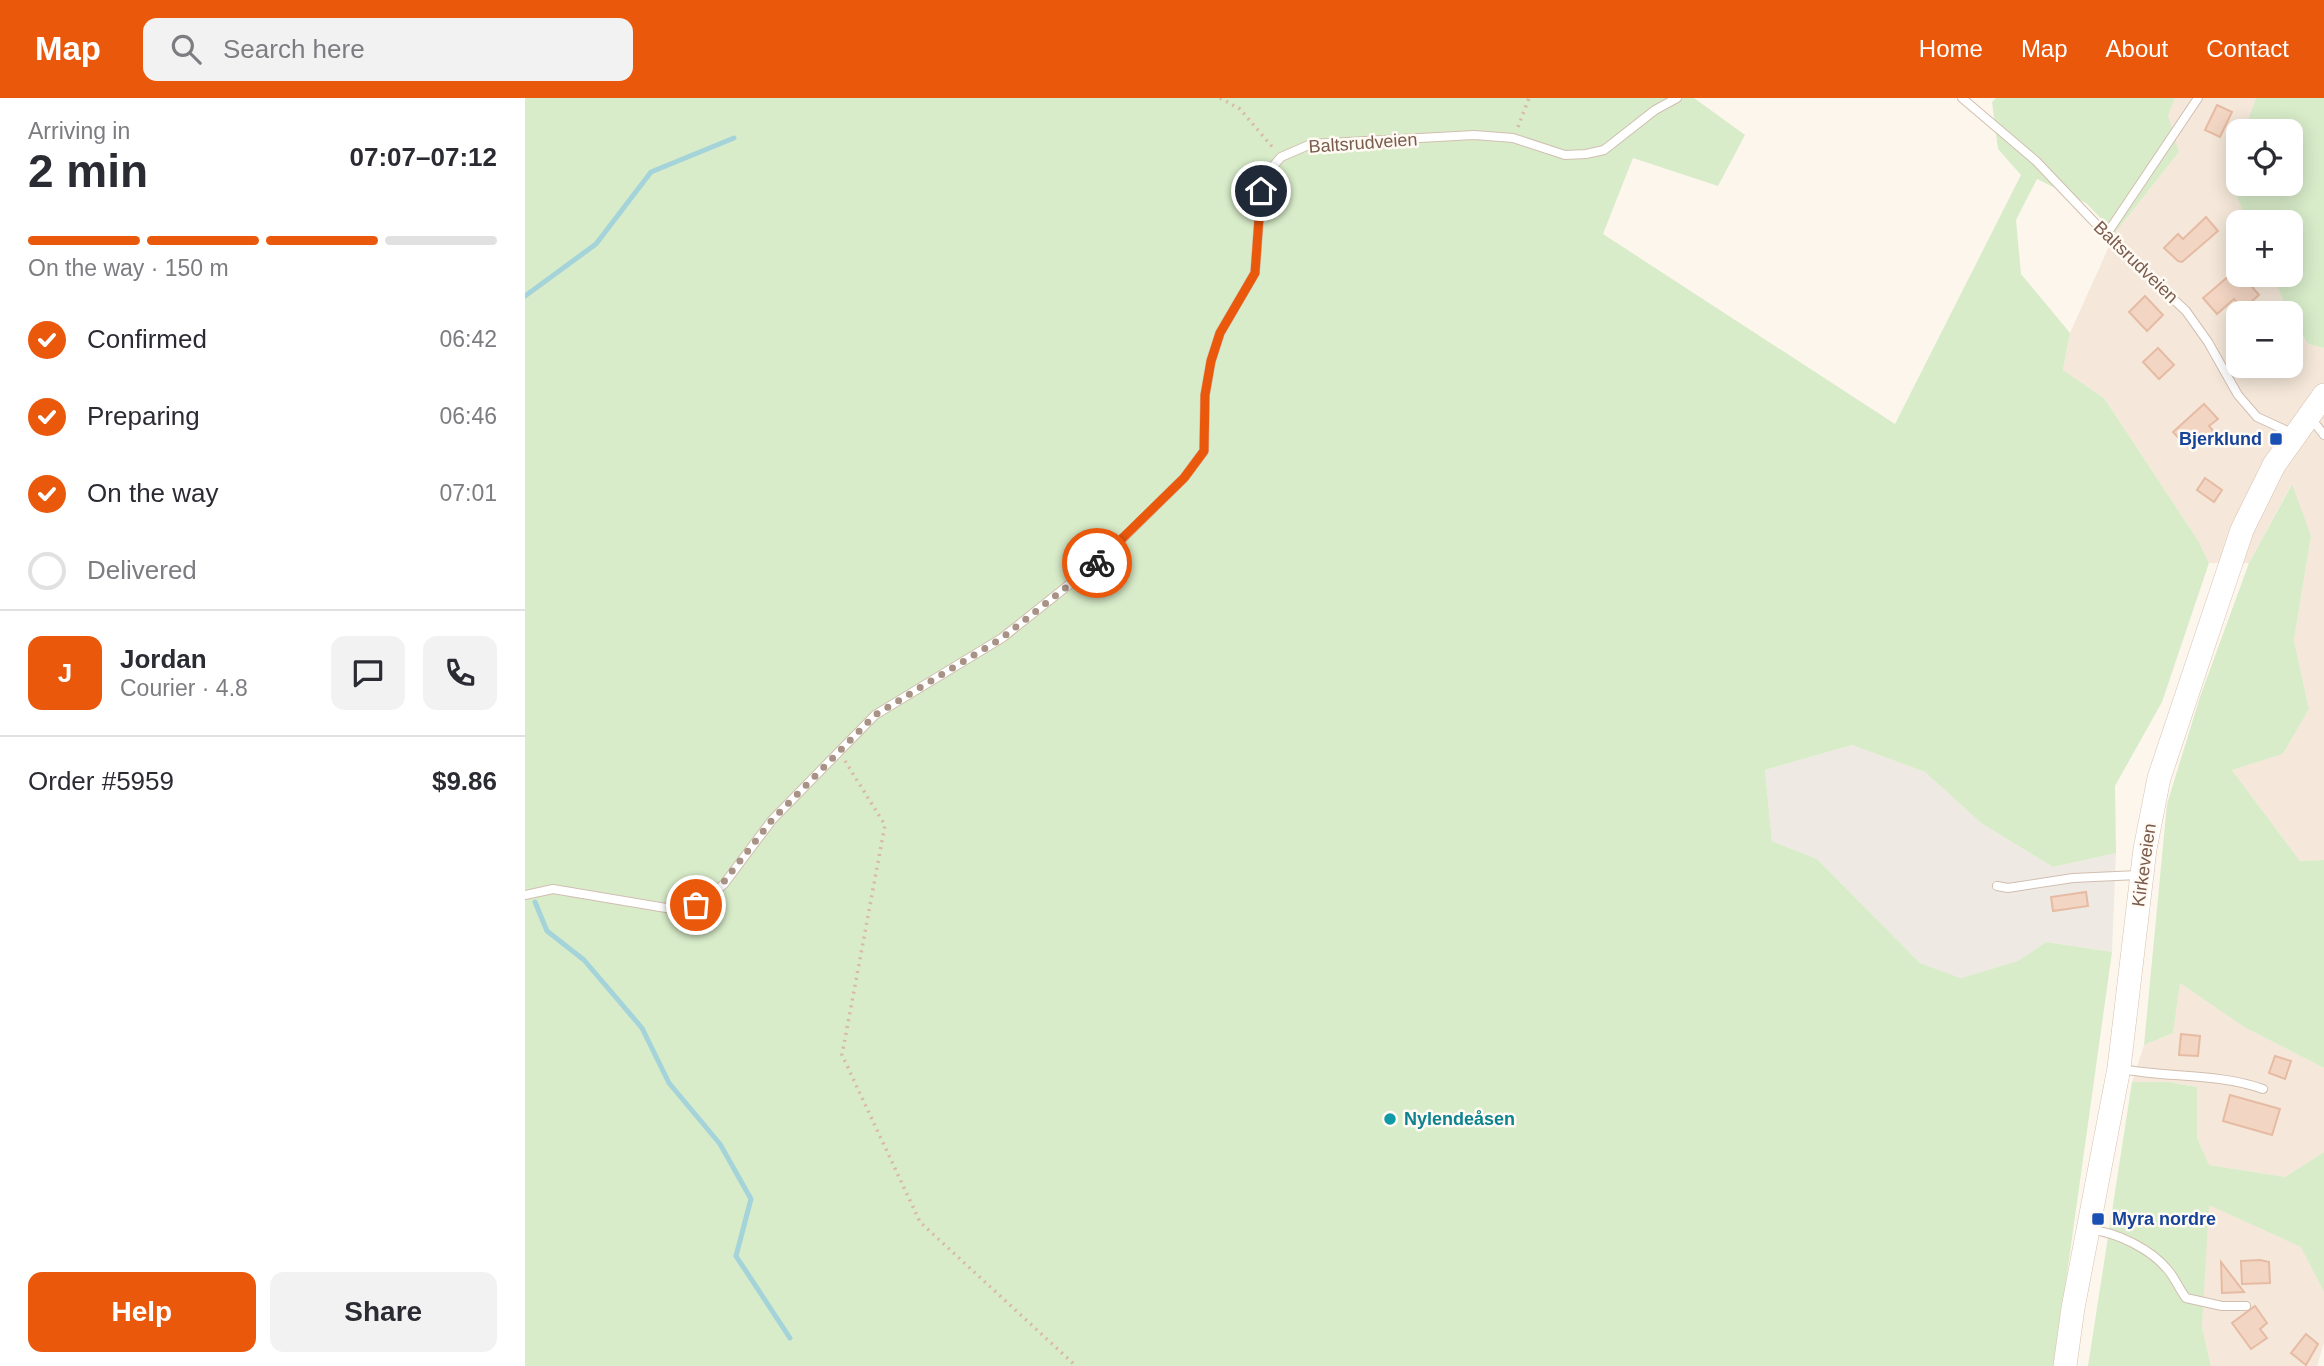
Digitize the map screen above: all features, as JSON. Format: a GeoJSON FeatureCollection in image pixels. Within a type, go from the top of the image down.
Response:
{"type":"FeatureCollection","features":[{"type":"Feature","properties":{"kind":"main road","name":"Kirkeveien"},"geometry":{"type":"LineString","coordinates":[[2066,1366],[2073,1308],[2119,1069],[2141,875],[2159,778],[2229,565],[2256,499],[2294,434],[2324,395]]}},
{"type":"Feature","properties":{"kind":"lane","name":"Baltsrudveien"},"geometry":{"type":"LineString","coordinates":[[1281,157],[1301,146],[1322,143],[1474,135],[1513,138],[1565,155],[1604,150],[1655,110],[1677,98]]}},
{"type":"Feature","properties":{"kind":"lane","name":"Baltsrudveien"},"geometry":{"type":"LineString","coordinates":[[1962,98],[2036,162],[2106,235],[2186,311],[2208,342],[2238,395],[2257,417],[2294,434]]}},
{"type":"Feature","properties":{"kind":"lane"},"geometry":{"type":"LineString","coordinates":[[2106,235],[2199,98]]}},
{"type":"Feature","properties":{"kind":"lane"},"geometry":{"type":"LineString","coordinates":[[525,895],[553,889],[672,909],[703,902],[724,884],[772,820],[875,715],[1002,638],[1081,578],[1200,460],[1206,443],[1205,395],[1211,361],[1220,333],[1255,273],[1261,191],[1268,173],[1281,157]]}},
{"type":"Feature","properties":{"kind":"lane"},"geometry":{"type":"LineString","coordinates":[[2308,415],[2324,435]]}},
{"type":"Feature","properties":{"kind":"lane"},"geometry":{"type":"LineString","coordinates":[[1997,886],[2008,888],[2073,877],[2141,875]]}},
{"type":"Feature","properties":{"kind":"lane"},"geometry":{"type":"LineString","coordinates":[[2119,1069],[2150,1075],[2207,1078],[2263,1089]]}},
{"type":"Feature","properties":{"kind":"lane"},"geometry":{"type":"LineString","coordinates":[[2088,1230],[2139,1247],[2156,1258],[2169,1271],[2186,1298],[2222,1306],[2246,1306]]}},
{"type":"Feature","properties":{"kind":"path"},"geometry":{"type":"LineString","coordinates":[[1220,98],[1240,109],[1281,157]]}},
{"type":"Feature","properties":{"kind":"path"},"geometry":{"type":"LineString","coordinates":[[1513,138],[1529,98]]}},
{"type":"Feature","properties":{"kind":"path"},"geometry":{"type":"LineString","coordinates":[[838,750],[885,825],[842,1055],[920,1222],[1076,1366]]}},
{"type":"Feature","properties":{"kind":"shaded area"},"geometry":{"type":"Polygon","coordinates":[[[2175,98],[2256,98],[2248,119],[2226,119],[2226,196],[2236,196],[2243,210],[2226,210],[2226,287],[2277,287],[2284,301],[2226,301],[2226,378],[2303,378],[2303,336],[2308,344],[2324,348],[2324,860],[2300,861],[2232,770],[2283,754],[2309,709],[2294,640],[2311,536],[2291,485],[2249,563],[2209,563],[2199,542],[2104,398],[2063,370],[2070,333],[2115,233],[2179,152],[2167,114],[2175,98]]]}},
{"type":"Feature","properties":{"kind":"shaded area"},"geometry":{"type":"Polygon","coordinates":[[[1852,745],[1925,772],[1981,823],[2053,867],[2116,853],[2112,952],[2046,942],[2019,961],[1961,978],[1920,963],[1817,859],[1772,841],[1765,770],[1852,745]]]}},
{"type":"Feature","properties":{"kind":"shaded area"},"geometry":{"type":"Polygon","coordinates":[[[2179,982],[2244,1027],[2324,1068],[2324,1152],[2285,1177],[2208,1165],[2197,1138],[2197,1087],[2169,1082],[2132,1082],[2144,1045],[2173,1033],[2179,982]]]}},
{"type":"Feature","properties":{"kind":"shaded area"},"geometry":{"type":"Polygon","coordinates":[[[2208,1204],[2302,1247],[2324,1292],[2324,1343],[2317,1366],[2211,1366],[2202,1327],[2208,1204]]]}},
{"type":"Feature","properties":{"kind":"green space"},"geometry":{"type":"Polygon","coordinates":[[[525,98],[1694,98],[1745,135],[1718,186],[1633,158],[1603,234],[1895,424],[2021,175],[1998,149],[1992,102],[1996,98],[2175,98],[2168,115],[2179,152],[2115,233],[2086,203],[2037,179],[2016,220],[2021,274],[2070,333],[2063,370],[2104,398],[2199,542],[2209,563],[2162,702],[2115,786],[2116,853],[2053,867],[1981,823],[1925,772],[1852,745],[1765,770],[1772,841],[1817,859],[1920,963],[1961,978],[2018,961],[2046,942],[2112,952],[2066,1281],[2059,1366],[525,1366],[525,98]]]}},
{"type":"Feature","properties":{"kind":"green space"},"geometry":{"type":"Polygon","coordinates":[[[2256,98],[2324,98],[2324,348],[2308,344],[2303,336],[2303,301],[2284,301],[2277,287],[2303,287],[2303,210],[2243,210],[2236,196],[2303,196],[2303,119],[2248,119],[2256,98]]]}},
{"type":"Feature","properties":{"kind":"green space"},"geometry":{"type":"Polygon","coordinates":[[[2292,484],[2311,536],[2294,640],[2309,709],[2283,754],[2232,770],[2300,861],[2324,860],[2324,1068],[2244,1027],[2180,983],[2173,1033],[2144,1045],[2167,804],[2200,697],[2249,563],[2292,484]]]}},
{"type":"Feature","properties":{"kind":"green space"},"geometry":{"type":"Polygon","coordinates":[[[2132,1082],[2169,1082],[2197,1087],[2197,1138],[2209,1165],[2285,1177],[2324,1152],[2324,1292],[2301,1247],[2209,1205],[2202,1327],[2211,1366],[2088,1366],[2132,1082]]]}},
{"type":"Feature","properties":{"kind":"building"},"geometry":{"type":"Polygon","coordinates":[[[2217,105],[2232,112],[2226,119],[2220,137],[2205,130],[2217,105]]]}},
{"type":"Feature","properties":{"kind":"building"},"geometry":{"type":"Polygon","coordinates":[[[2206,217],[2218,231],[2182,262],[2164,248],[2178,234],[2183,239],[2206,217]]]}},
{"type":"Feature","properties":{"kind":"building"},"geometry":{"type":"Polygon","coordinates":[[[2226,278],[2226,287],[2252,287],[2259,295],[2252,301],[2226,301],[2226,306],[2217,314],[2203,298],[2226,278]]]}},
{"type":"Feature","properties":{"kind":"building"},"geometry":{"type":"Polygon","coordinates":[[[2145,296],[2163,315],[2147,331],[2129,312],[2145,296]]]}},
{"type":"Feature","properties":{"kind":"building"},"geometry":{"type":"Polygon","coordinates":[[[2158,348],[2174,365],[2159,379],[2143,362],[2158,348]]]}},
{"type":"Feature","properties":{"kind":"building"},"geometry":{"type":"Polygon","coordinates":[[[2204,404],[2218,419],[2209,426],[2216,434],[2204,446],[2197,438],[2187,447],[2173,432],[2204,404]]]}},
{"type":"Feature","properties":{"kind":"building"},"geometry":{"type":"Polygon","coordinates":[[[2205,478],[2222,490],[2214,502],[2197,490],[2205,478]]]}},
{"type":"Feature","properties":{"kind":"building"},"geometry":{"type":"Polygon","coordinates":[[[2086,892],[2088,906],[2053,911],[2051,897],[2086,892]]]}},
{"type":"Feature","properties":{"kind":"building"},"geometry":{"type":"Polygon","coordinates":[[[2181,1034],[2200,1036],[2198,1056],[2179,1055],[2181,1034]]]}},
{"type":"Feature","properties":{"kind":"building"},"geometry":{"type":"Polygon","coordinates":[[[2275,1056],[2291,1061],[2285,1079],[2269,1073],[2275,1056]]]}},
{"type":"Feature","properties":{"kind":"building"},"geometry":{"type":"Polygon","coordinates":[[[2230,1095],[2280,1109],[2272,1135],[2223,1121],[2230,1095]]]}},
{"type":"Feature","properties":{"kind":"building"},"geometry":{"type":"Polygon","coordinates":[[[2241,1261],[2269,1262],[2270,1283],[2242,1284],[2241,1261]]]}},
{"type":"Feature","properties":{"kind":"building"},"geometry":{"type":"Polygon","coordinates":[[[2221,1262],[2244,1292],[2222,1293],[2221,1262]]]}},
{"type":"Feature","properties":{"kind":"building"},"geometry":{"type":"Polygon","coordinates":[[[2255,1306],[2267,1323],[2260,1329],[2267,1338],[2251,1349],[2232,1323],[2255,1306]]]}},
{"type":"Feature","properties":{"kind":"building"},"geometry":{"type":"Polygon","coordinates":[[[2306,1334],[2318,1344],[2306,1365],[2291,1353],[2306,1334]]]}},
{"type":"Feature","properties":{"kind":"waterway"},"geometry":{"type":"LineString","coordinates":[[525,296],[596,244],[651,172],[734,138]]}},
{"type":"Feature","properties":{"kind":"waterway"},"geometry":{"type":"LineString","coordinates":[[535,902],[547,931],[584,960],[642,1028],[669,1083],[720,1144],[751,1199],[736,1256],[790,1338]]}},
{"type":"Feature","properties":{"kind":"way so far"},"geometry":{"type":"LineString","coordinates":[[696,905],[710,898],[724,884],[772,820],[875,715],[1002,638],[1097,563]]}},
{"type":"Feature","properties":{"kind":"place","name":"Bjerklund"},"geometry":{"type":"Point","coordinates":[2276,439]}},
{"type":"Feature","properties":{"kind":"place","name":"Nylendeåsen"},"geometry":{"type":"Point","coordinates":[1390,1119]}},
{"type":"Feature","properties":{"kind":"place","name":"Myra nordre"},"geometry":{"type":"Point","coordinates":[2098,1219]}},
{"type":"Feature","properties":{"kind":"route"},"geometry":{"type":"LineString","coordinates":[[1097,563],[1184,478],[1200,460],[1204,451],[1205,395],[1211,361],[1220,333],[1255,273],[1261,191]]}}]}
